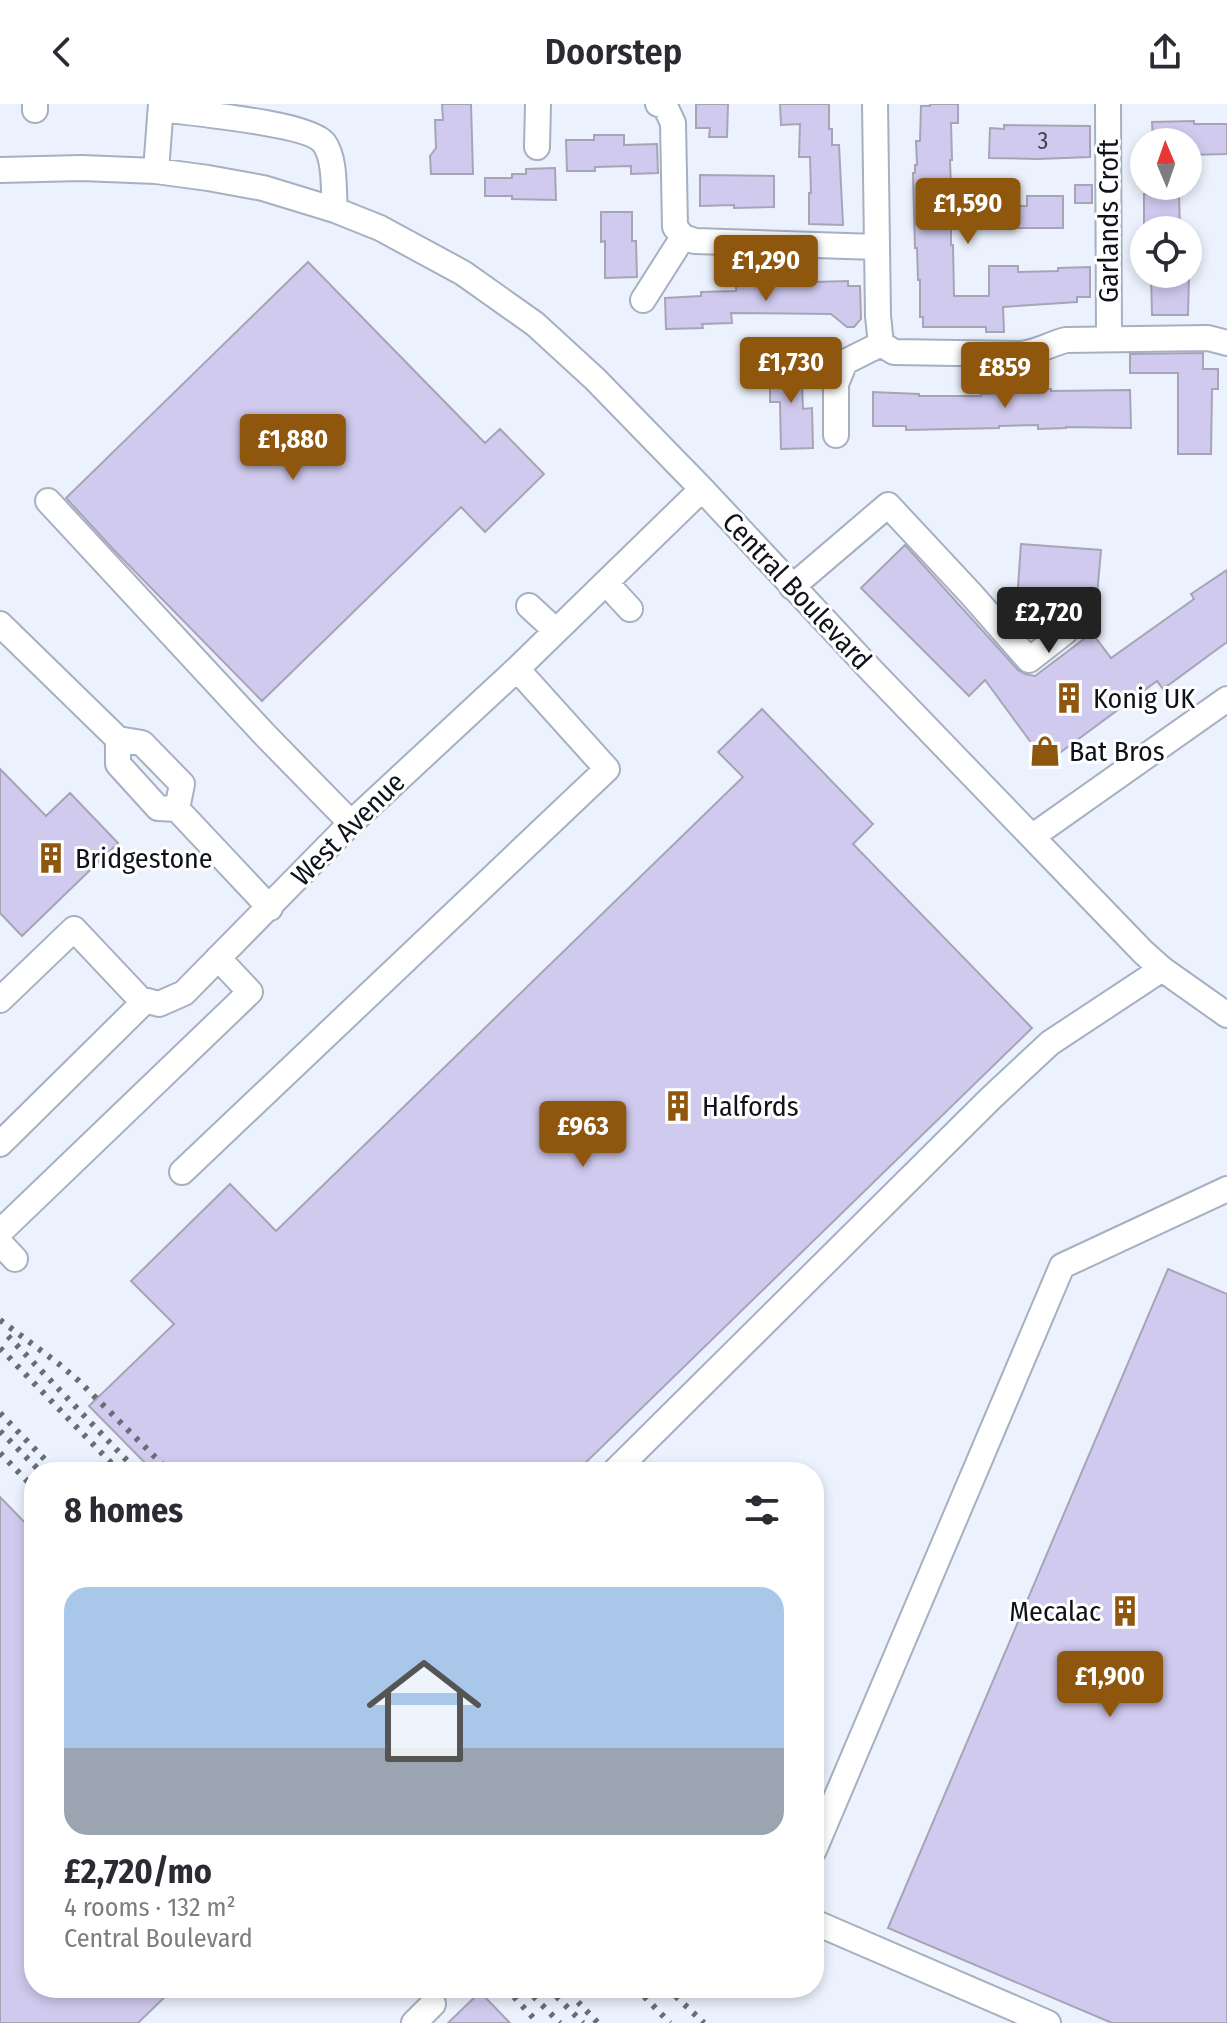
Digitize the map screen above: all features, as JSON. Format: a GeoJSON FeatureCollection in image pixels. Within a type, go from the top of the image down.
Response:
{"type":"FeatureCollection","features":[{"type":"Feature","properties":{"kind":"street"},"geometry":{"type":"LineString","coordinates":[[537,147],[538,104]]}},
{"type":"Feature","properties":{"kind":"street"},"geometry":{"type":"LineString","coordinates":[[658,104],[665,106],[673,123],[675,227],[683,237],[695,241],[877,247]]}},
{"type":"Feature","properties":{"kind":"street"},"geometry":{"type":"LineString","coordinates":[[875,104],[881,344]]}},
{"type":"Feature","properties":{"kind":"street","name":"Garlands Croft"},"geometry":{"type":"LineString","coordinates":[[1108,104],[1109,338]]}},
{"type":"Feature","properties":{"kind":"street"},"geometry":{"type":"LineString","coordinates":[[156,171],[161,106],[262,122],[309,133],[323,141],[331,156],[335,210]]}},
{"type":"Feature","properties":{"kind":"street","name":"Central Boulevard"},"geometry":{"type":"LineString","coordinates":[[0,170],[82,168],[156,171],[263,188],[335,210],[380,228],[463,273],[535,324],[595,379],[1143,952],[1227,1015]]}},
{"type":"Feature","properties":{"kind":"street"},"geometry":{"type":"LineString","coordinates":[[643,300],[683,237]]}},
{"type":"Feature","properties":{"kind":"street"},"geometry":{"type":"LineString","coordinates":[[881,344],[894,352],[1020,354],[1066,340],[1208,338],[1227,343]]}},
{"type":"Feature","properties":{"kind":"street"},"geometry":{"type":"LineString","coordinates":[[836,435],[836,384],[845,362],[881,344]]}},
{"type":"Feature","properties":{"kind":"street","name":"West Avenue"},"geometry":{"type":"LineString","coordinates":[[145,1001],[159,1004],[184,993],[351,823],[517,669],[702,489]]}},
{"type":"Feature","properties":{"kind":"street"},"geometry":{"type":"LineString","coordinates":[[48,501],[351,823]]}},
{"type":"Feature","properties":{"kind":"street"},"geometry":{"type":"LineString","coordinates":[[792,587],[888,505],[1029,660],[1065,632]]}},
{"type":"Feature","properties":{"kind":"street"},"geometry":{"type":"LineString","coordinates":[[606,583],[630,609]]}},
{"type":"Feature","properties":{"kind":"street"},"geometry":{"type":"LineString","coordinates":[[529,606],[555,630]]}},
{"type":"Feature","properties":{"kind":"street"},"geometry":{"type":"LineString","coordinates":[[0,624],[118,739],[118,764],[158,808],[177,809],[270,908]]}},
{"type":"Feature","properties":{"kind":"street"},"geometry":{"type":"LineString","coordinates":[[182,1172],[607,769],[517,669]]}},
{"type":"Feature","properties":{"kind":"street"},"geometry":{"type":"LineString","coordinates":[[1033,836],[1227,699]]}},
{"type":"Feature","properties":{"kind":"street"},"geometry":{"type":"LineString","coordinates":[[0,1000],[74,929],[145,1001],[0,1144]]}},
{"type":"Feature","properties":{"kind":"street"},"geometry":{"type":"LineString","coordinates":[[0,1232],[250,992],[218,958]]}},
{"type":"Feature","properties":{"kind":"street"},"geometry":{"type":"LineString","coordinates":[[624,1462],[1050,1043],[1162,969]]}},
{"type":"Feature","properties":{"kind":"street"},"geometry":{"type":"LineString","coordinates":[[824,1826],[1062,1266],[1227,1189]]}},
{"type":"Feature","properties":{"kind":"street"},"geometry":{"type":"LineString","coordinates":[[824,1926],[1048,2023]]}},
{"type":"Feature","properties":{"kind":"street"},"geometry":{"type":"LineString","coordinates":[[414,2023],[433,2004]]}},
{"type":"Feature","properties":{"kind":"building"},"geometry":{"type":"Polygon","coordinates":[[[442,104],[471,104],[473,174],[431,174],[430,156],[436,148],[435,120],[443,120],[442,104]]]}},
{"type":"Feature","properties":{"kind":"building"},"geometry":{"type":"Polygon","coordinates":[[[696,104],[728,104],[727,137],[709,137],[710,128],[696,128],[696,104]]]}},
{"type":"Feature","properties":{"kind":"building"},"geometry":{"type":"Polygon","coordinates":[[[780,104],[829,104],[832,145],[839,145],[843,225],[809,224],[810,157],[799,157],[800,124],[781,125],[780,104]]]}},
{"type":"Feature","properties":{"kind":"building"},"geometry":{"type":"Polygon","coordinates":[[[958,104],[958,123],[951,123],[949,189],[954,296],[989,296],[989,266],[1018,266],[1018,272],[1090,267],[1090,297],[1077,297],[1077,302],[1003,307],[1004,332],[986,332],[986,327],[923,327],[915,248],[913,173],[917,165],[916,141],[920,141],[921,106],[958,104]]]}},
{"type":"Feature","properties":{"kind":"building"},"geometry":{"type":"Polygon","coordinates":[[[1152,122],[1227,124],[1227,154],[1202,155],[1202,128],[1152,128],[1152,122]]]}},
{"type":"Feature","properties":{"kind":"building"},"geometry":{"type":"Polygon","coordinates":[[[1004,125],[1090,126],[1090,157],[989,158],[990,128],[1004,129],[1004,125]]]}},
{"type":"Feature","properties":{"kind":"building"},"geometry":{"type":"Polygon","coordinates":[[[594,135],[624,135],[624,145],[657,144],[658,173],[631,174],[631,166],[567,171],[566,140],[594,140],[594,135]]]}},
{"type":"Feature","properties":{"kind":"building"},"geometry":{"type":"Polygon","coordinates":[[[555,168],[556,200],[485,196],[485,178],[512,178],[512,174],[526,174],[526,169],[555,168]]]}},
{"type":"Feature","properties":{"kind":"building"},"geometry":{"type":"Polygon","coordinates":[[[700,175],[774,176],[774,207],[700,206],[700,175]]]}},
{"type":"Feature","properties":{"kind":"building"},"geometry":{"type":"Polygon","coordinates":[[[1075,185],[1092,185],[1092,203],[1075,203],[1075,185]]]}},
{"type":"Feature","properties":{"kind":"building"},"geometry":{"type":"Polygon","coordinates":[[[1027,196],[1063,196],[1063,228],[1015,228],[1009,223],[1008,213],[1015,206],[1027,206],[1027,196]]]}},
{"type":"Feature","properties":{"kind":"building"},"geometry":{"type":"Polygon","coordinates":[[[1144,200],[1179,200],[1180,216],[1144,216],[1144,200]]]}},
{"type":"Feature","properties":{"kind":"building"},"geometry":{"type":"Polygon","coordinates":[[[601,212],[632,212],[637,277],[605,278],[601,212]]]}},
{"type":"Feature","properties":{"kind":"building"},"geometry":{"type":"Polygon","coordinates":[[[308,262],[485,443],[500,429],[544,474],[485,532],[461,507],[262,701],[66,498],[308,262]]]}},
{"type":"Feature","properties":{"kind":"building"},"geometry":{"type":"Polygon","coordinates":[[[848,281],[848,286],[860,286],[861,319],[854,327],[847,327],[831,314],[731,313],[732,323],[666,329],[665,298],[701,296],[701,292],[736,291],[736,282],[848,281]]]}},
{"type":"Feature","properties":{"kind":"building"},"geometry":{"type":"Polygon","coordinates":[[[1151,288],[1189,288],[1188,315],[1152,315],[1151,288]]]}},
{"type":"Feature","properties":{"kind":"building"},"geometry":{"type":"Polygon","coordinates":[[[1203,353],[1203,369],[1218,369],[1218,389],[1212,389],[1211,454],[1178,454],[1178,373],[1130,373],[1130,354],[1203,353]]]}},
{"type":"Feature","properties":{"kind":"building"},"geometry":{"type":"Polygon","coordinates":[[[801,361],[803,409],[812,408],[813,448],[781,449],[780,402],[770,402],[770,362],[801,361]]]}},
{"type":"Feature","properties":{"kind":"building"},"geometry":{"type":"Polygon","coordinates":[[[1014,389],[1130,390],[1131,428],[1038,429],[1038,425],[906,430],[906,426],[873,426],[873,392],[981,396],[1014,393],[1014,389]]]}},
{"type":"Feature","properties":{"kind":"building"},"geometry":{"type":"Polygon","coordinates":[[[1021,544],[1101,550],[1096,607],[1017,601],[1021,544]]]}},
{"type":"Feature","properties":{"kind":"building"},"geometry":{"type":"Polygon","coordinates":[[[905,545],[1018,670],[1025,674],[1035,676],[1092,633],[1111,658],[1194,599],[1191,594],[1227,570],[1227,642],[1163,689],[1157,681],[1046,763],[985,680],[969,696],[861,588],[905,545]]]}},
{"type":"Feature","properties":{"kind":"building","name":"Halfords"},"geometry":{"type":"Polygon","coordinates":[[[762,709],[873,824],[853,844],[1032,1028],[586,1462],[144,1462],[89,1406],[174,1324],[131,1281],[230,1184],[276,1231],[743,777],[718,752],[762,709]]]}},
{"type":"Feature","properties":{"kind":"building","name":"Bridgestone"},"geometry":{"type":"Polygon","coordinates":[[[0,769],[46,816],[70,793],[118,843],[22,936],[0,913],[0,769]]]}},
{"type":"Feature","properties":{"kind":"building","name":"Mecalac"},"geometry":{"type":"Polygon","coordinates":[[[1168,1269],[1227,1294],[1227,2023],[1112,2023],[888,1928],[1168,1269]]]}},
{"type":"Feature","properties":{"kind":"building"},"geometry":{"type":"Polygon","coordinates":[[[0,1497],[24,1522],[24,1998],[164,1998],[138,2023],[0,2023],[0,1497]]]}},
{"type":"Feature","properties":{"kind":"building"},"geometry":{"type":"Polygon","coordinates":[[[474,1998],[486,1998],[510,2023],[448,2023],[474,1998]]]}},
{"type":"Feature","properties":{"kind":"railway"},"geometry":{"type":"LineString","coordinates":[[0,1320],[79,1381],[160,1462]]}},
{"type":"Feature","properties":{"kind":"railway"},"geometry":{"type":"LineString","coordinates":[[8,1336],[128,1462]]}},
{"type":"Feature","properties":{"kind":"railway"},"geometry":{"type":"LineString","coordinates":[[0,1348],[110,1462]]}},
{"type":"Feature","properties":{"kind":"railway"},"geometry":{"type":"LineString","coordinates":[[0,1413],[47,1462]]}},
{"type":"Feature","properties":{"kind":"railway"},"geometry":{"type":"LineString","coordinates":[[0,1431],[31,1462]]}},
{"type":"Feature","properties":{"kind":"railway"},"geometry":{"type":"LineString","coordinates":[[0,1453],[24,1478]]}},
{"type":"Feature","properties":{"kind":"railway"},"geometry":{"type":"LineString","coordinates":[[515,1998],[538,2023]]}},
{"type":"Feature","properties":{"kind":"railway"},"geometry":{"type":"LineString","coordinates":[[535,1998],[560,2023]]}},
{"type":"Feature","properties":{"kind":"railway"},"geometry":{"type":"LineString","coordinates":[[558,1998],[583,2023]]}},
{"type":"Feature","properties":{"kind":"railway"},"geometry":{"type":"LineString","coordinates":[[646,1998],[670,2023]]}},
{"type":"Feature","properties":{"kind":"railway"},"geometry":{"type":"LineString","coordinates":[[678,1998],[704,2023]]}},
{"type":"Feature","properties":{"kind":"railway"},"geometry":{"type":"LineString","coordinates":[[578,2002],[598,2023]]}},
{"type":"Feature","properties":{"kind":"place","name":"Konig UK"},"geometry":{"type":"Point","coordinates":[1069,698]}},
{"type":"Feature","properties":{"kind":"place","name":"Bat Bros"},"geometry":{"type":"Point","coordinates":[1045,751]}},
{"type":"Feature","properties":{"kind":"place","name":"Bridgestone"},"geometry":{"type":"Point","coordinates":[51,858]}},
{"type":"Feature","properties":{"kind":"place","name":"Halfords"},"geometry":{"type":"Point","coordinates":[678,1106]}},
{"type":"Feature","properties":{"kind":"place","name":"Mecalac"},"geometry":{"type":"Point","coordinates":[1125,1611]}}]}
